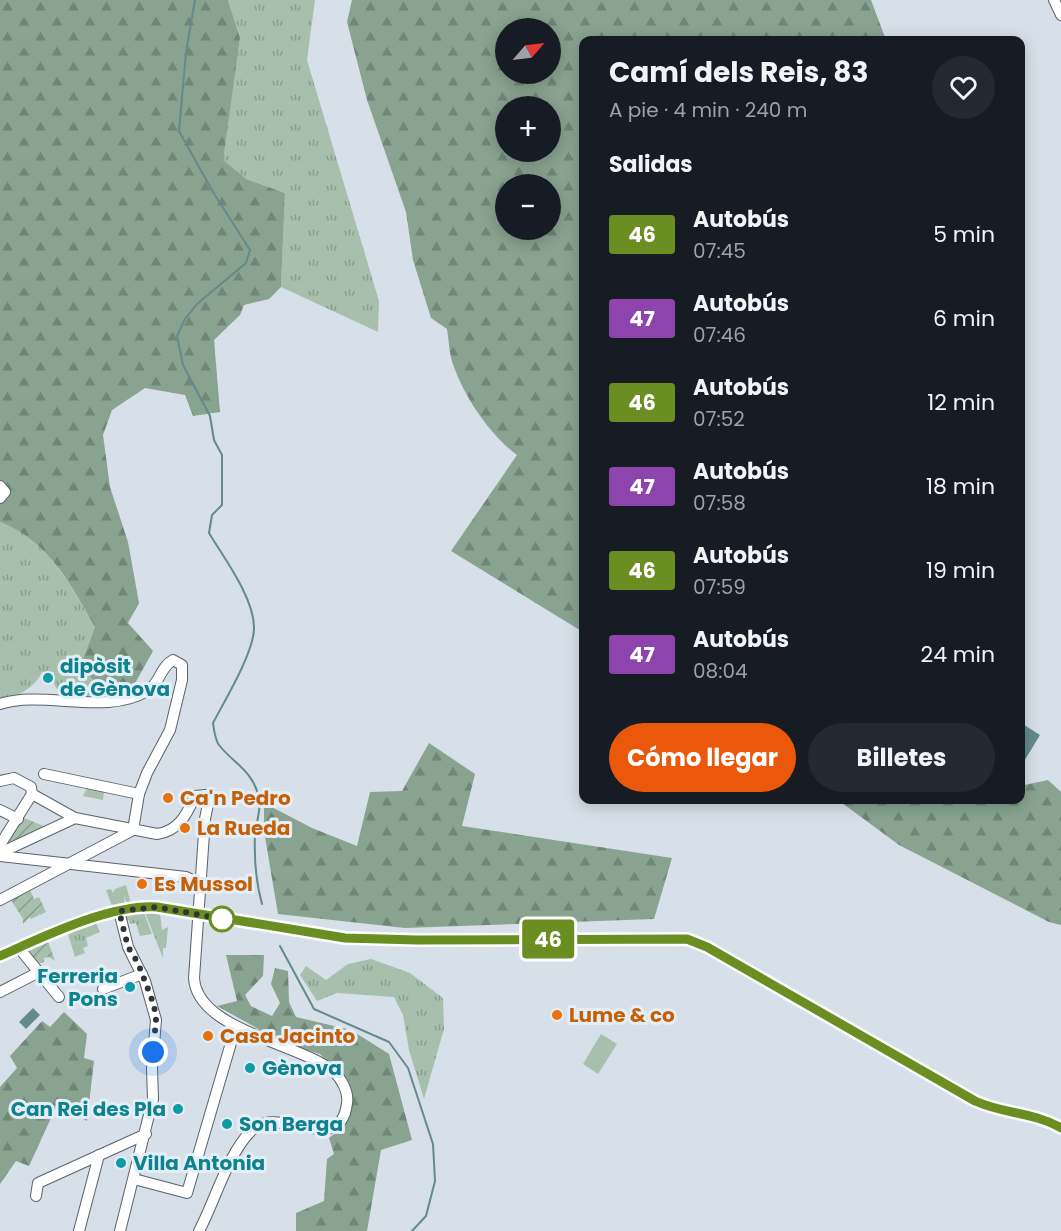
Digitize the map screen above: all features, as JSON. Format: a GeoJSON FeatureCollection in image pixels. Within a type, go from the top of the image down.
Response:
{"type":"FeatureCollection","features":[{"type":"Feature","properties":{"kind":"street"},"geometry":{"type":"LineString","coordinates":[[1054,0],[1061,15]]}},
{"type":"Feature","properties":{"kind":"street"},"geometry":{"type":"LineString","coordinates":[[0,486],[5,492],[0,498]]}},
{"type":"Feature","properties":{"kind":"street"},"geometry":{"type":"LineString","coordinates":[[0,704],[28,700],[92,701],[129,698],[148,691],[168,662],[180,661],[182,680],[170,730],[148,770],[139,794],[133,830]]}},
{"type":"Feature","properties":{"kind":"street"},"geometry":{"type":"LineString","coordinates":[[44,774],[139,794]]}},
{"type":"Feature","properties":{"kind":"street"},"geometry":{"type":"LineString","coordinates":[[0,781],[18,780],[31,787],[32,794],[0,845]]}},
{"type":"Feature","properties":{"kind":"street"},"geometry":{"type":"LineString","coordinates":[[32,794],[75,818],[157,834],[166,833],[186,816],[195,796],[206,795],[209,799],[205,819],[194,978],[198,996],[205,1004],[259,1037],[320,1062],[335,1072],[348,1096],[344,1116],[329,1128],[311,1130],[288,1122],[271,1121],[264,1122],[251,1130],[237,1151],[199,1231]]}},
{"type":"Feature","properties":{"kind":"street"},"geometry":{"type":"LineString","coordinates":[[0,810],[18,819]]}},
{"type":"Feature","properties":{"kind":"street"},"geometry":{"type":"LineString","coordinates":[[0,854],[75,818]]}},
{"type":"Feature","properties":{"kind":"street"},"geometry":{"type":"LineString","coordinates":[[0,900],[133,830]]}},
{"type":"Feature","properties":{"kind":"street"},"geometry":{"type":"LineString","coordinates":[[0,854],[68,865],[186,878],[201,884]]}},
{"type":"Feature","properties":{"kind":"street"},"geometry":{"type":"LineString","coordinates":[[186,878],[195,888],[199,910]]}},
{"type":"Feature","properties":{"kind":"street"},"geometry":{"type":"LineString","coordinates":[[0,956],[119,911],[157,907],[199,910],[345,938],[687,939],[717,952],[975,1101],[994,1108],[1036,1117],[1061,1128]]}},
{"type":"Feature","properties":{"kind":"street"},"geometry":{"type":"LineString","coordinates":[[119,911],[128,947],[142,974],[156,1020],[152,1068],[153,1100],[120,1231]]}},
{"type":"Feature","properties":{"kind":"street"},"geometry":{"type":"LineString","coordinates":[[19,948],[59,997]]}},
{"type":"Feature","properties":{"kind":"street"},"geometry":{"type":"LineString","coordinates":[[0,992],[39,972]]}},
{"type":"Feature","properties":{"kind":"street"},"geometry":{"type":"LineString","coordinates":[[103,989],[142,974]]}},
{"type":"Feature","properties":{"kind":"street"},"geometry":{"type":"LineString","coordinates":[[134,1179],[187,1193],[231,1043]]}},
{"type":"Feature","properties":{"kind":"street"},"geometry":{"type":"LineString","coordinates":[[36,1196],[38,1183],[146,1134]]}},
{"type":"Feature","properties":{"kind":"street"},"geometry":{"type":"LineString","coordinates":[[79,1231],[99,1155]]}},
{"type":"Feature","properties":{"kind":"green space"},"geometry":{"type":"Polygon","coordinates":[[[0,0],[228,0],[240,38],[223,160],[246,179],[285,193],[281,287],[269,299],[244,305],[240,315],[214,340],[220,412],[193,416],[185,395],[145,388],[112,410],[103,435],[110,487],[128,542],[139,603],[128,623],[153,651],[133,687],[86,696],[97,683],[80,667],[95,627],[67,580],[45,552],[17,530],[0,522],[0,0]]]}},
{"type":"Feature","properties":{"kind":"green space"},"geometry":{"type":"Polygon","coordinates":[[[228,0],[315,0],[307,60],[379,301],[378,332],[281,287],[285,193],[246,179],[222,161],[240,38],[228,0]]]}},
{"type":"Feature","properties":{"kind":"green space"},"geometry":{"type":"Polygon","coordinates":[[[352,0],[871,0],[884,36],[579,36],[579,630],[451,551],[517,455],[498,438],[472,403],[452,362],[447,329],[431,318],[413,260],[406,212],[367,100],[347,22],[352,0]]]}},
{"type":"Feature","properties":{"kind":"green space"},"geometry":{"type":"Polygon","coordinates":[[[0,522],[17,530],[45,552],[67,580],[95,627],[80,667],[98,683],[86,696],[61,696],[54,684],[54,672],[42,672],[35,683],[25,691],[0,700],[0,522]]]}},
{"type":"Feature","properties":{"kind":"green space"},"geometry":{"type":"Polygon","coordinates":[[[429,743],[475,774],[462,826],[672,858],[654,919],[405,928],[278,914],[264,831],[264,803],[312,828],[357,846],[370,792],[402,791],[429,743]]]}},
{"type":"Feature","properties":{"kind":"green space"},"geometry":{"type":"Polygon","coordinates":[[[1048,780],[1061,792],[1061,925],[1049,922],[899,845],[843,804],[1025,804],[1025,785],[1048,780]]]}},
{"type":"Feature","properties":{"kind":"green space"},"geometry":{"type":"Polygon","coordinates":[[[87,788],[104,792],[103,800],[83,796],[87,788]]]}},
{"type":"Feature","properties":{"kind":"green space"},"geometry":{"type":"Polygon","coordinates":[[[22,817],[46,827],[2,846],[11,835],[22,817]]]}},
{"type":"Feature","properties":{"kind":"green space"},"geometry":{"type":"Polygon","coordinates":[[[154,877],[177,881],[176,888],[157,888],[154,877]]]}},
{"type":"Feature","properties":{"kind":"green space"},"geometry":{"type":"Polygon","coordinates":[[[126,885],[131,904],[127,905],[124,895],[125,906],[113,909],[106,890],[111,889],[113,893],[115,889],[126,885]]]}},
{"type":"Feature","properties":{"kind":"green space"},"geometry":{"type":"Polygon","coordinates":[[[30,890],[34,899],[39,897],[46,912],[40,915],[38,912],[39,915],[31,919],[30,917],[23,924],[23,919],[11,900],[30,890]]]}},
{"type":"Feature","properties":{"kind":"green space"},"geometry":{"type":"Polygon","coordinates":[[[143,910],[152,934],[140,936],[136,923],[130,924],[129,920],[124,921],[122,915],[143,910]]]}},
{"type":"Feature","properties":{"kind":"green space"},"geometry":{"type":"Polygon","coordinates":[[[144,910],[160,913],[162,930],[168,927],[163,958],[144,910]]]}},
{"type":"Feature","properties":{"kind":"green space"},"geometry":{"type":"Polygon","coordinates":[[[96,923],[100,932],[86,938],[88,946],[83,948],[85,953],[75,957],[68,934],[96,923]]]}},
{"type":"Feature","properties":{"kind":"green space"},"geometry":{"type":"Polygon","coordinates":[[[48,941],[55,961],[49,957],[44,958],[44,962],[38,964],[26,949],[48,941]]]}},
{"type":"Feature","properties":{"kind":"green space"},"geometry":{"type":"Polygon","coordinates":[[[226,955],[264,955],[263,976],[245,995],[251,1006],[272,1016],[280,1003],[271,984],[275,968],[288,971],[289,1002],[296,1017],[351,1030],[389,1054],[412,1140],[381,1150],[367,1231],[296,1231],[296,1213],[324,1201],[327,1159],[334,1154],[329,1138],[343,1127],[351,1110],[351,1097],[335,1069],[320,1054],[284,1043],[217,1006],[237,1001],[226,955]]]}},
{"type":"Feature","properties":{"kind":"green space"},"geometry":{"type":"Polygon","coordinates":[[[371,959],[410,973],[443,998],[444,1029],[424,1099],[409,1050],[403,1015],[394,997],[337,993],[317,1001],[300,975],[306,966],[326,980],[348,964],[371,959]]]}},
{"type":"Feature","properties":{"kind":"green space"},"geometry":{"type":"Polygon","coordinates":[[[64,1012],[87,1034],[84,1058],[94,1061],[87,1121],[57,1105],[29,1166],[16,1161],[0,1184],[0,1087],[17,1068],[10,1056],[42,1021],[50,1027],[64,1012]]]}},
{"type":"Feature","properties":{"kind":"green space"},"geometry":{"type":"Polygon","coordinates":[[[601,1034],[617,1044],[598,1074],[583,1064],[601,1034]]]}},
{"type":"Feature","properties":{"kind":"shaded area"},"geometry":{"type":"Polygon","coordinates":[[[1025,726],[1040,735],[1025,760],[1025,726]]]}},
{"type":"Feature","properties":{"kind":"shaded area"},"geometry":{"type":"Polygon","coordinates":[[[33,1008],[40,1015],[26,1029],[19,1022],[33,1008]]]}},
{"type":"Feature","properties":{"kind":"waterway"},"geometry":{"type":"LineString","coordinates":[[195,0],[186,52],[179,131],[213,192],[250,250],[246,263],[197,304],[185,319],[177,336],[183,365],[210,416],[214,440],[222,455],[222,505],[212,515],[209,533],[238,579],[253,617],[254,629],[249,651],[213,723],[218,743],[252,779],[258,795],[255,852],[262,904]]}},
{"type":"Feature","properties":{"kind":"waterway"},"geometry":{"type":"LineString","coordinates":[[280,946],[314,1009],[389,1042],[408,1068],[433,1144],[435,1181],[426,1216],[412,1231]]}},
{"type":"Feature","properties":{"kind":"bus line","name":"46"},"geometry":{"type":"LineString","coordinates":[[0,956],[102,916],[140,906],[345,938],[687,939],[707,947],[975,1101],[1003,1111],[1036,1117],[1061,1128]]}},
{"type":"Feature","properties":{"kind":"place","name":"dipòsit de Gènova"},"geometry":{"type":"Point","coordinates":[48,678]}},
{"type":"Feature","properties":{"kind":"place","name":"Ca'n Pedro"},"geometry":{"type":"Point","coordinates":[168,798]}},
{"type":"Feature","properties":{"kind":"place","name":"La Rueda"},"geometry":{"type":"Point","coordinates":[185,828]}},
{"type":"Feature","properties":{"kind":"place","name":"Es Mussol"},"geometry":{"type":"Point","coordinates":[142,884]}},
{"type":"Feature","properties":{"kind":"place","name":"Ferreria Pons"},"geometry":{"type":"Point","coordinates":[130,987]}},
{"type":"Feature","properties":{"kind":"place","name":"Lume & co"},"geometry":{"type":"Point","coordinates":[557,1015]}},
{"type":"Feature","properties":{"kind":"place","name":"Casa Jacinto"},"geometry":{"type":"Point","coordinates":[208,1036]}},
{"type":"Feature","properties":{"kind":"place","name":"Gènova"},"geometry":{"type":"Point","coordinates":[250,1068]}},
{"type":"Feature","properties":{"kind":"place","name":"Can Rei des Pla"},"geometry":{"type":"Point","coordinates":[178,1109]}},
{"type":"Feature","properties":{"kind":"place","name":"Son Berga"},"geometry":{"type":"Point","coordinates":[227,1124]}},
{"type":"Feature","properties":{"kind":"place","name":"Villa Antonia"},"geometry":{"type":"Point","coordinates":[121,1163]}},
{"type":"Feature","properties":{"kind":"route"},"geometry":{"type":"LineString","coordinates":[[153,1052],[156,1020],[154,1005],[138,963],[128,947],[119,911],[140,906],[157,907],[222,919]]}}]}
